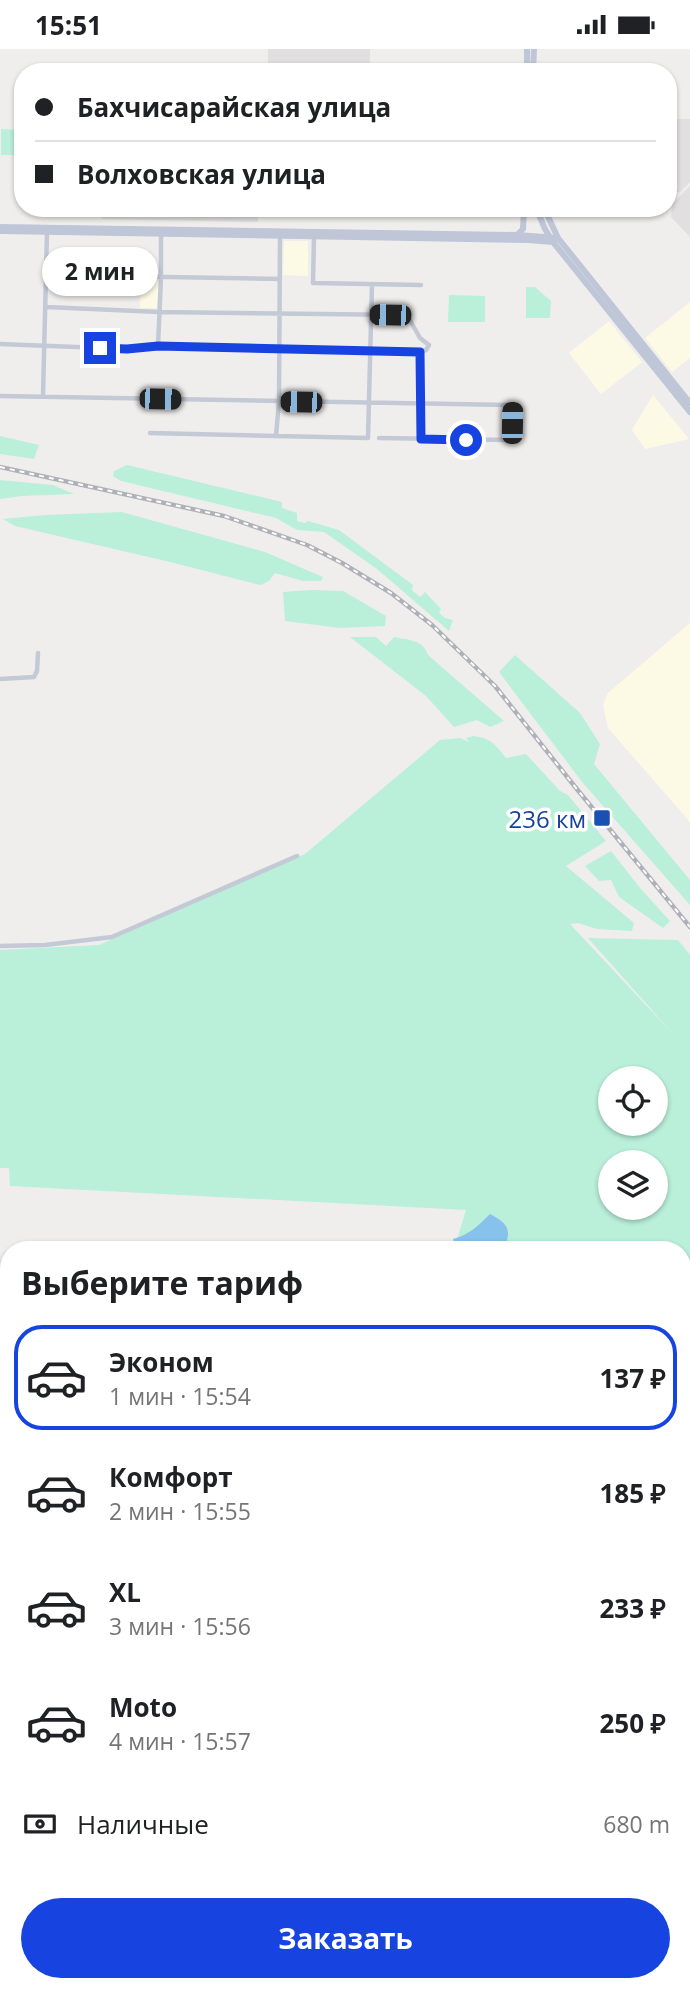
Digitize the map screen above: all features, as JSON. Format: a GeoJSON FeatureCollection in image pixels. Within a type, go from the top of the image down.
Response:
{"type":"FeatureCollection","features":[{"type":"Feature","properties":{"kind":"main road"},"geometry":{"type":"LineString","coordinates":[[517,235],[523,229],[524,217]]}},
{"type":"Feature","properties":{"kind":"main road"},"geometry":{"type":"LineString","coordinates":[[541,217],[553,239],[690,403]]}},
{"type":"Feature","properties":{"kind":"main road"},"geometry":{"type":"LineString","coordinates":[[547,217],[553,239]]}},
{"type":"Feature","properties":{"kind":"main road"},"geometry":{"type":"LineString","coordinates":[[0,229],[398,236]]}},
{"type":"Feature","properties":{"kind":"main road"},"geometry":{"type":"LineString","coordinates":[[280,234],[314,237],[517,235],[553,239]]}},
{"type":"Feature","properties":{"kind":"main road"},"geometry":{"type":"LineString","coordinates":[[446,236],[553,239]]}},
{"type":"Feature","properties":{"kind":"main road"},"geometry":{"type":"LineString","coordinates":[[660,370],[690,412]]}},
{"type":"Feature","properties":{"kind":"street"},"geometry":{"type":"LineString","coordinates":[[43,396],[47,230]]}},
{"type":"Feature","properties":{"kind":"street"},"geometry":{"type":"LineString","coordinates":[[158,346],[162,278],[161,232]]}},
{"type":"Feature","properties":{"kind":"street"},"geometry":{"type":"LineString","coordinates":[[276,436],[279,401],[280,234]]}},
{"type":"Feature","properties":{"kind":"street"},"geometry":{"type":"LineString","coordinates":[[314,237],[313,283],[421,285]]}},
{"type":"Feature","properties":{"kind":"street"},"geometry":{"type":"LineString","coordinates":[[46,275],[280,279]]}},
{"type":"Feature","properties":{"kind":"street"},"geometry":{"type":"LineString","coordinates":[[150,433],[368,438],[372,284]]}},
{"type":"Feature","properties":{"kind":"street"},"geometry":{"type":"LineString","coordinates":[[0,344],[127,349],[158,346],[420,352],[426,350],[429,345],[420,338],[407,315],[159,312],[46,307]]}},
{"type":"Feature","properties":{"kind":"street"},"geometry":{"type":"LineString","coordinates":[[420,352],[421,439]]}},
{"type":"Feature","properties":{"kind":"street"},"geometry":{"type":"LineString","coordinates":[[0,396],[512,405],[511,440],[379,438]]}},
{"type":"Feature","properties":{"kind":"street"},"geometry":{"type":"LineString","coordinates":[[0,679],[34,677],[38,653]]}},
{"type":"Feature","properties":{"kind":"street"},"geometry":{"type":"LineString","coordinates":[[0,946],[45,945],[112,937],[298,856]]}},
{"type":"Feature","properties":{"kind":"shaded area"},"geometry":{"type":"Polygon","coordinates":[[[268,49],[370,49],[370,63],[268,63],[268,49]]]}},
{"type":"Feature","properties":{"kind":"shaded area"},"geometry":{"type":"Polygon","coordinates":[[[677,119],[690,119],[690,182],[677,192],[677,119]]]}},
{"type":"Feature","properties":{"kind":"shaded area"},"geometry":{"type":"Polygon","coordinates":[[[690,186],[690,237],[671,217],[677,217],[677,199],[690,186]]]}},
{"type":"Feature","properties":{"kind":"shaded area"},"geometry":{"type":"Polygon","coordinates":[[[258,217],[258,222],[102,219],[258,217]]]}},
{"type":"Feature","properties":{"kind":"shaded area"},"geometry":{"type":"Polygon","coordinates":[[[284,241],[308,241],[308,276],[283,275],[284,241]]]}},
{"type":"Feature","properties":{"kind":"shaded area"},"geometry":{"type":"Polygon","coordinates":[[[141,280],[159,281],[157,308],[140,308],[141,280]]]}},
{"type":"Feature","properties":{"kind":"shaded area"},"geometry":{"type":"Polygon","coordinates":[[[690,302],[690,358],[672,372],[645,338],[690,302]]]}},
{"type":"Feature","properties":{"kind":"shaded area"},"geometry":{"type":"Polygon","coordinates":[[[609,321],[642,362],[601,394],[569,353],[609,321]]]}},
{"type":"Feature","properties":{"kind":"shaded area"},"geometry":{"type":"Polygon","coordinates":[[[653,395],[689,439],[645,449],[632,430],[653,395]]]}},
{"type":"Feature","properties":{"kind":"shaded area"},"geometry":{"type":"Polygon","coordinates":[[[690,623],[690,822],[608,728],[603,705],[608,693],[690,623]]]}},
{"type":"Feature","properties":{"kind":"green space"},"geometry":{"type":"Polygon","coordinates":[[[1,129],[14,130],[14,155],[1,155],[1,129]]]}},
{"type":"Feature","properties":{"kind":"green space"},"geometry":{"type":"Polygon","coordinates":[[[526,287],[535,287],[551,301],[550,318],[526,318],[526,287]]]}},
{"type":"Feature","properties":{"kind":"green space"},"geometry":{"type":"Polygon","coordinates":[[[449,295],[485,296],[485,322],[448,322],[449,295]]]}},
{"type":"Feature","properties":{"kind":"green space"},"geometry":{"type":"Polygon","coordinates":[[[0,436],[39,445],[34,459],[0,454],[0,436]]]}},
{"type":"Feature","properties":{"kind":"green space"},"geometry":{"type":"Polygon","coordinates":[[[127,465],[282,502],[282,508],[297,513],[297,521],[308,521],[339,530],[413,585],[412,590],[420,597],[425,592],[441,609],[439,613],[453,620],[449,631],[377,569],[324,532],[297,530],[276,518],[121,481],[113,476],[114,471],[127,465]]]}},
{"type":"Feature","properties":{"kind":"green space"},"geometry":{"type":"Polygon","coordinates":[[[0,480],[53,485],[74,494],[0,499],[0,480]]]}},
{"type":"Feature","properties":{"kind":"green space"},"geometry":{"type":"Polygon","coordinates":[[[122,512],[265,552],[323,577],[321,581],[303,581],[275,573],[269,581],[260,585],[15,526],[3,519],[122,512]]]}},
{"type":"Feature","properties":{"kind":"green space"},"geometry":{"type":"Polygon","coordinates":[[[343,591],[386,616],[385,626],[340,628],[285,621],[283,592],[343,591]]]}},
{"type":"Feature","properties":{"kind":"green space"},"geometry":{"type":"Polygon","coordinates":[[[350,637],[376,637],[386,646],[394,637],[418,643],[428,655],[504,721],[490,727],[477,720],[454,727],[426,696],[350,637]]]}},
{"type":"Feature","properties":{"kind":"green space"},"geometry":{"type":"Polygon","coordinates":[[[515,655],[580,713],[600,744],[594,764],[690,880],[690,905],[582,782],[499,672],[515,655]]]}},
{"type":"Feature","properties":{"kind":"green space"},"geometry":{"type":"Polygon","coordinates":[[[473,736],[488,740],[506,758],[526,754],[560,791],[568,795],[606,841],[566,866],[634,923],[632,931],[570,924],[674,1035],[588,938],[678,940],[690,955],[690,1241],[456,1241],[466,1210],[10,1186],[9,1168],[0,1168],[0,950],[99,945],[305,854],[440,740],[460,738],[469,742],[466,738],[473,736]]]}},
{"type":"Feature","properties":{"kind":"green space"},"geometry":{"type":"Polygon","coordinates":[[[611,851],[670,921],[663,928],[619,897],[611,880],[599,881],[585,866],[611,851]]]}},
{"type":"Feature","properties":{"kind":"water"},"geometry":{"type":"Polygon","coordinates":[[[490,1214],[505,1224],[508,1232],[506,1241],[453,1241],[478,1226],[490,1214]]]}},
{"type":"Feature","properties":{"kind":"railway"},"geometry":{"type":"LineString","coordinates":[[0,467],[224,516],[307,545],[391,593],[432,625],[495,686],[690,927]]}},
{"type":"Feature","properties":{"kind":"place","name":"236 км"},"geometry":{"type":"Point","coordinates":[602,818]}},
{"type":"Feature","properties":{"kind":"route"},"geometry":{"type":"LineString","coordinates":[[100,348],[158,346],[420,352],[421,439],[466,440]]}}]}
